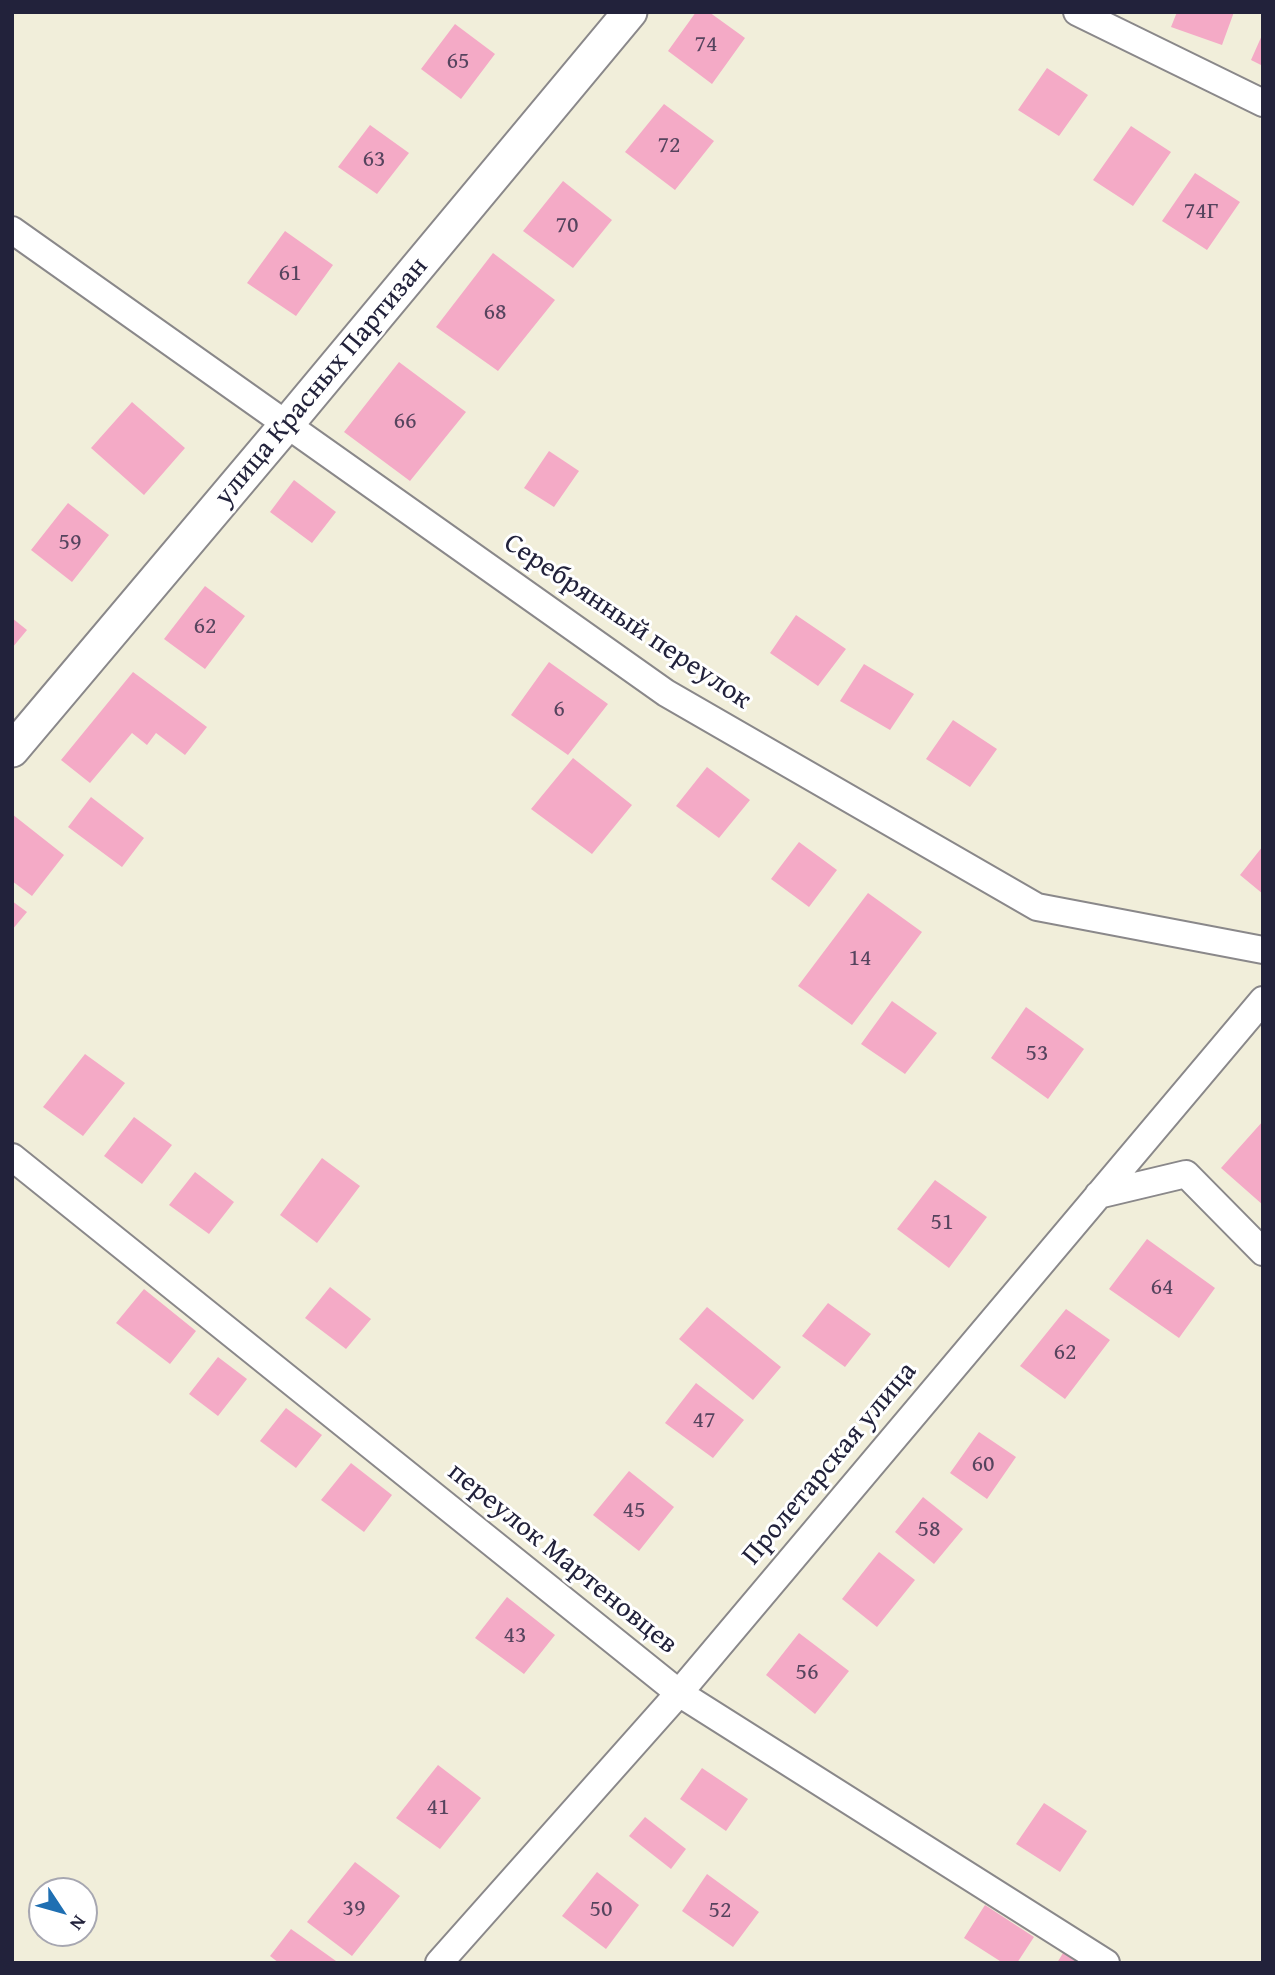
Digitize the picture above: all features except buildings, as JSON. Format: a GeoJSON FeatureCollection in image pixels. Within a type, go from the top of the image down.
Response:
{"type":"FeatureCollection","features":[{"type":"Feature","properties":{"kind":"street","name":"улица Красных Партизан"},"geometry":{"type":"LineString","coordinates":[[12,750],[630,12]]}},
{"type":"Feature","properties":{"kind":"street"},"geometry":{"type":"LineString","coordinates":[[1077,12],[1263,103]]}},
{"type":"Feature","properties":{"kind":"street","name":"Серебрянный переулок"},"geometry":{"type":"LineString","coordinates":[[12,230],[666,693],[1037,907],[1263,950]]}},
{"type":"Feature","properties":{"kind":"street","name":"Пролетарская улица"},"geometry":{"type":"LineString","coordinates":[[439,1963],[679,1693],[1263,1000]]}},
{"type":"Feature","properties":{"kind":"street","name":"переулок Мартеновцев"},"geometry":{"type":"LineString","coordinates":[[12,1157],[679,1693],[1106,1963]]}},
{"type":"Feature","properties":{"kind":"street"},"geometry":{"type":"LineString","coordinates":[[1098,1195],[1186,1174],[1263,1252]]}}]}
